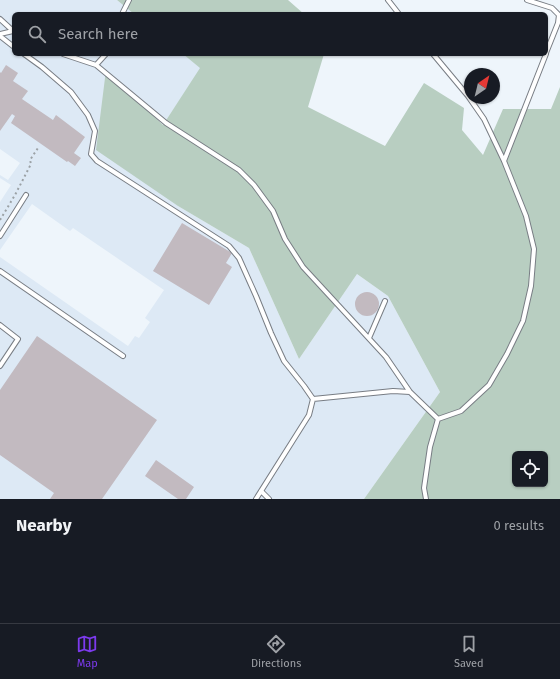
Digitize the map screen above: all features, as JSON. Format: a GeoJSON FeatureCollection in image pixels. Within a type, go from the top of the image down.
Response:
{"type":"FeatureCollection","features":[{"type":"Feature","properties":{"kind":"lane"},"geometry":{"type":"LineString","coordinates":[[123,12],[129,0]]}},
{"type":"Feature","properties":{"kind":"lane"},"geometry":{"type":"LineString","coordinates":[[388,0],[397,12]]}},
{"type":"Feature","properties":{"kind":"lane"},"geometry":{"type":"LineString","coordinates":[[527,0],[552,8],[559,15],[558,22],[548,49]]}},
{"type":"Feature","properties":{"kind":"lane"},"geometry":{"type":"LineString","coordinates":[[0,19],[12,30]]}},
{"type":"Feature","properties":{"kind":"lane"},"geometry":{"type":"LineString","coordinates":[[0,35],[12,31]]}},
{"type":"Feature","properties":{"kind":"lane"},"geometry":{"type":"LineString","coordinates":[[0,35],[12,44]]}},
{"type":"Feature","properties":{"kind":"lane"},"geometry":{"type":"LineString","coordinates":[[27,56],[71,92],[88,114],[95,131],[91,154],[96,161],[229,246],[239,258],[270,333],[284,361],[313,399],[309,415],[256,499]]}},
{"type":"Feature","properties":{"kind":"lane"},"geometry":{"type":"LineString","coordinates":[[69,56],[96,65],[166,123],[239,170],[254,185],[273,212],[285,239],[303,268],[386,357],[410,392],[438,419]]}},
{"type":"Feature","properties":{"kind":"lane"},"geometry":{"type":"LineString","coordinates":[[96,65],[104,56]]}},
{"type":"Feature","properties":{"kind":"lane"},"geometry":{"type":"LineString","coordinates":[[435,56],[468,96],[484,119],[504,161],[526,216],[534,249],[531,286],[523,321],[507,354],[489,385],[461,411],[438,419]]}},
{"type":"Feature","properties":{"kind":"lane"},"geometry":{"type":"LineString","coordinates":[[504,161],[545,56]]}},
{"type":"Feature","properties":{"kind":"lane"},"geometry":{"type":"LineString","coordinates":[[0,236],[26,195]]}},
{"type":"Feature","properties":{"kind":"lane"},"geometry":{"type":"LineString","coordinates":[[0,271],[123,356]]}},
{"type":"Feature","properties":{"kind":"lane"},"geometry":{"type":"LineString","coordinates":[[369,338],[385,301]]}},
{"type":"Feature","properties":{"kind":"lane"},"geometry":{"type":"LineString","coordinates":[[0,325],[18,339],[0,366]]}},
{"type":"Feature","properties":{"kind":"lane"},"geometry":{"type":"LineString","coordinates":[[313,399],[393,391],[410,392]]}},
{"type":"Feature","properties":{"kind":"lane"},"geometry":{"type":"LineString","coordinates":[[426,499],[424,488],[430,447],[438,419]]}},
{"type":"Feature","properties":{"kind":"lane"},"geometry":{"type":"LineString","coordinates":[[261,491],[269,499]]}},
{"type":"Feature","properties":{"kind":"path"},"geometry":{"type":"LineString","coordinates":[[0,221],[31,164],[30,160],[38,148]]}},
{"type":"Feature","properties":{"kind":"shaded area"},"geometry":{"type":"Polygon","coordinates":[[[0,0],[117,0],[132,12],[12,12],[12,56],[186,56],[201,68],[163,125],[106,71],[178,206],[249,248],[299,359],[357,274],[388,296],[440,392],[364,499],[0,499],[0,257],[128,346],[135,336],[139,338],[150,322],[145,318],[164,290],[73,228],[70,231],[32,204],[0,250],[0,202],[11,185],[0,178],[0,175],[8,180],[20,163],[0,149],[0,0]]]}},
{"type":"Feature","properties":{"kind":"green space"},"geometry":{"type":"Polygon","coordinates":[[[117,0],[288,0],[302,12],[132,12],[117,0]]]}},
{"type":"Feature","properties":{"kind":"green space"},"geometry":{"type":"Polygon","coordinates":[[[185,56],[323,56],[308,107],[385,146],[424,83],[464,108],[462,130],[483,155],[503,109],[551,109],[560,87],[560,499],[364,499],[440,392],[388,296],[357,274],[299,359],[249,248],[178,206],[96,150],[106,70],[163,125],[200,68],[185,56]]]}},
{"type":"Feature","properties":{"kind":"building"},"geometry":{"type":"Polygon","coordinates":[[[6,65],[18,73],[13,81],[28,91],[22,99],[53,120],[56,115],[85,137],[74,153],[81,158],[75,166],[11,123],[15,116],[12,114],[0,131],[0,72],[1,73],[6,65]]]}},
{"type":"Feature","properties":{"kind":"building"},"geometry":{"type":"Polygon","coordinates":[[[182,223],[232,253],[226,263],[232,267],[209,305],[153,271],[182,223]]]}},
{"type":"Feature","properties":{"kind":"building"},"geometry":{"type":"Polygon","coordinates":[[[367,292],[376,295],[379,304],[376,313],[367,316],[358,313],[355,304],[358,295],[367,292]]]}},
{"type":"Feature","properties":{"kind":"building"},"geometry":{"type":"Polygon","coordinates":[[[37,336],[157,420],[102,499],[50,499],[54,493],[0,455],[0,390],[37,336]]]}},
{"type":"Feature","properties":{"kind":"building"},"geometry":{"type":"Polygon","coordinates":[[[156,460],[194,487],[186,499],[178,499],[145,476],[156,460]]]}}]}
